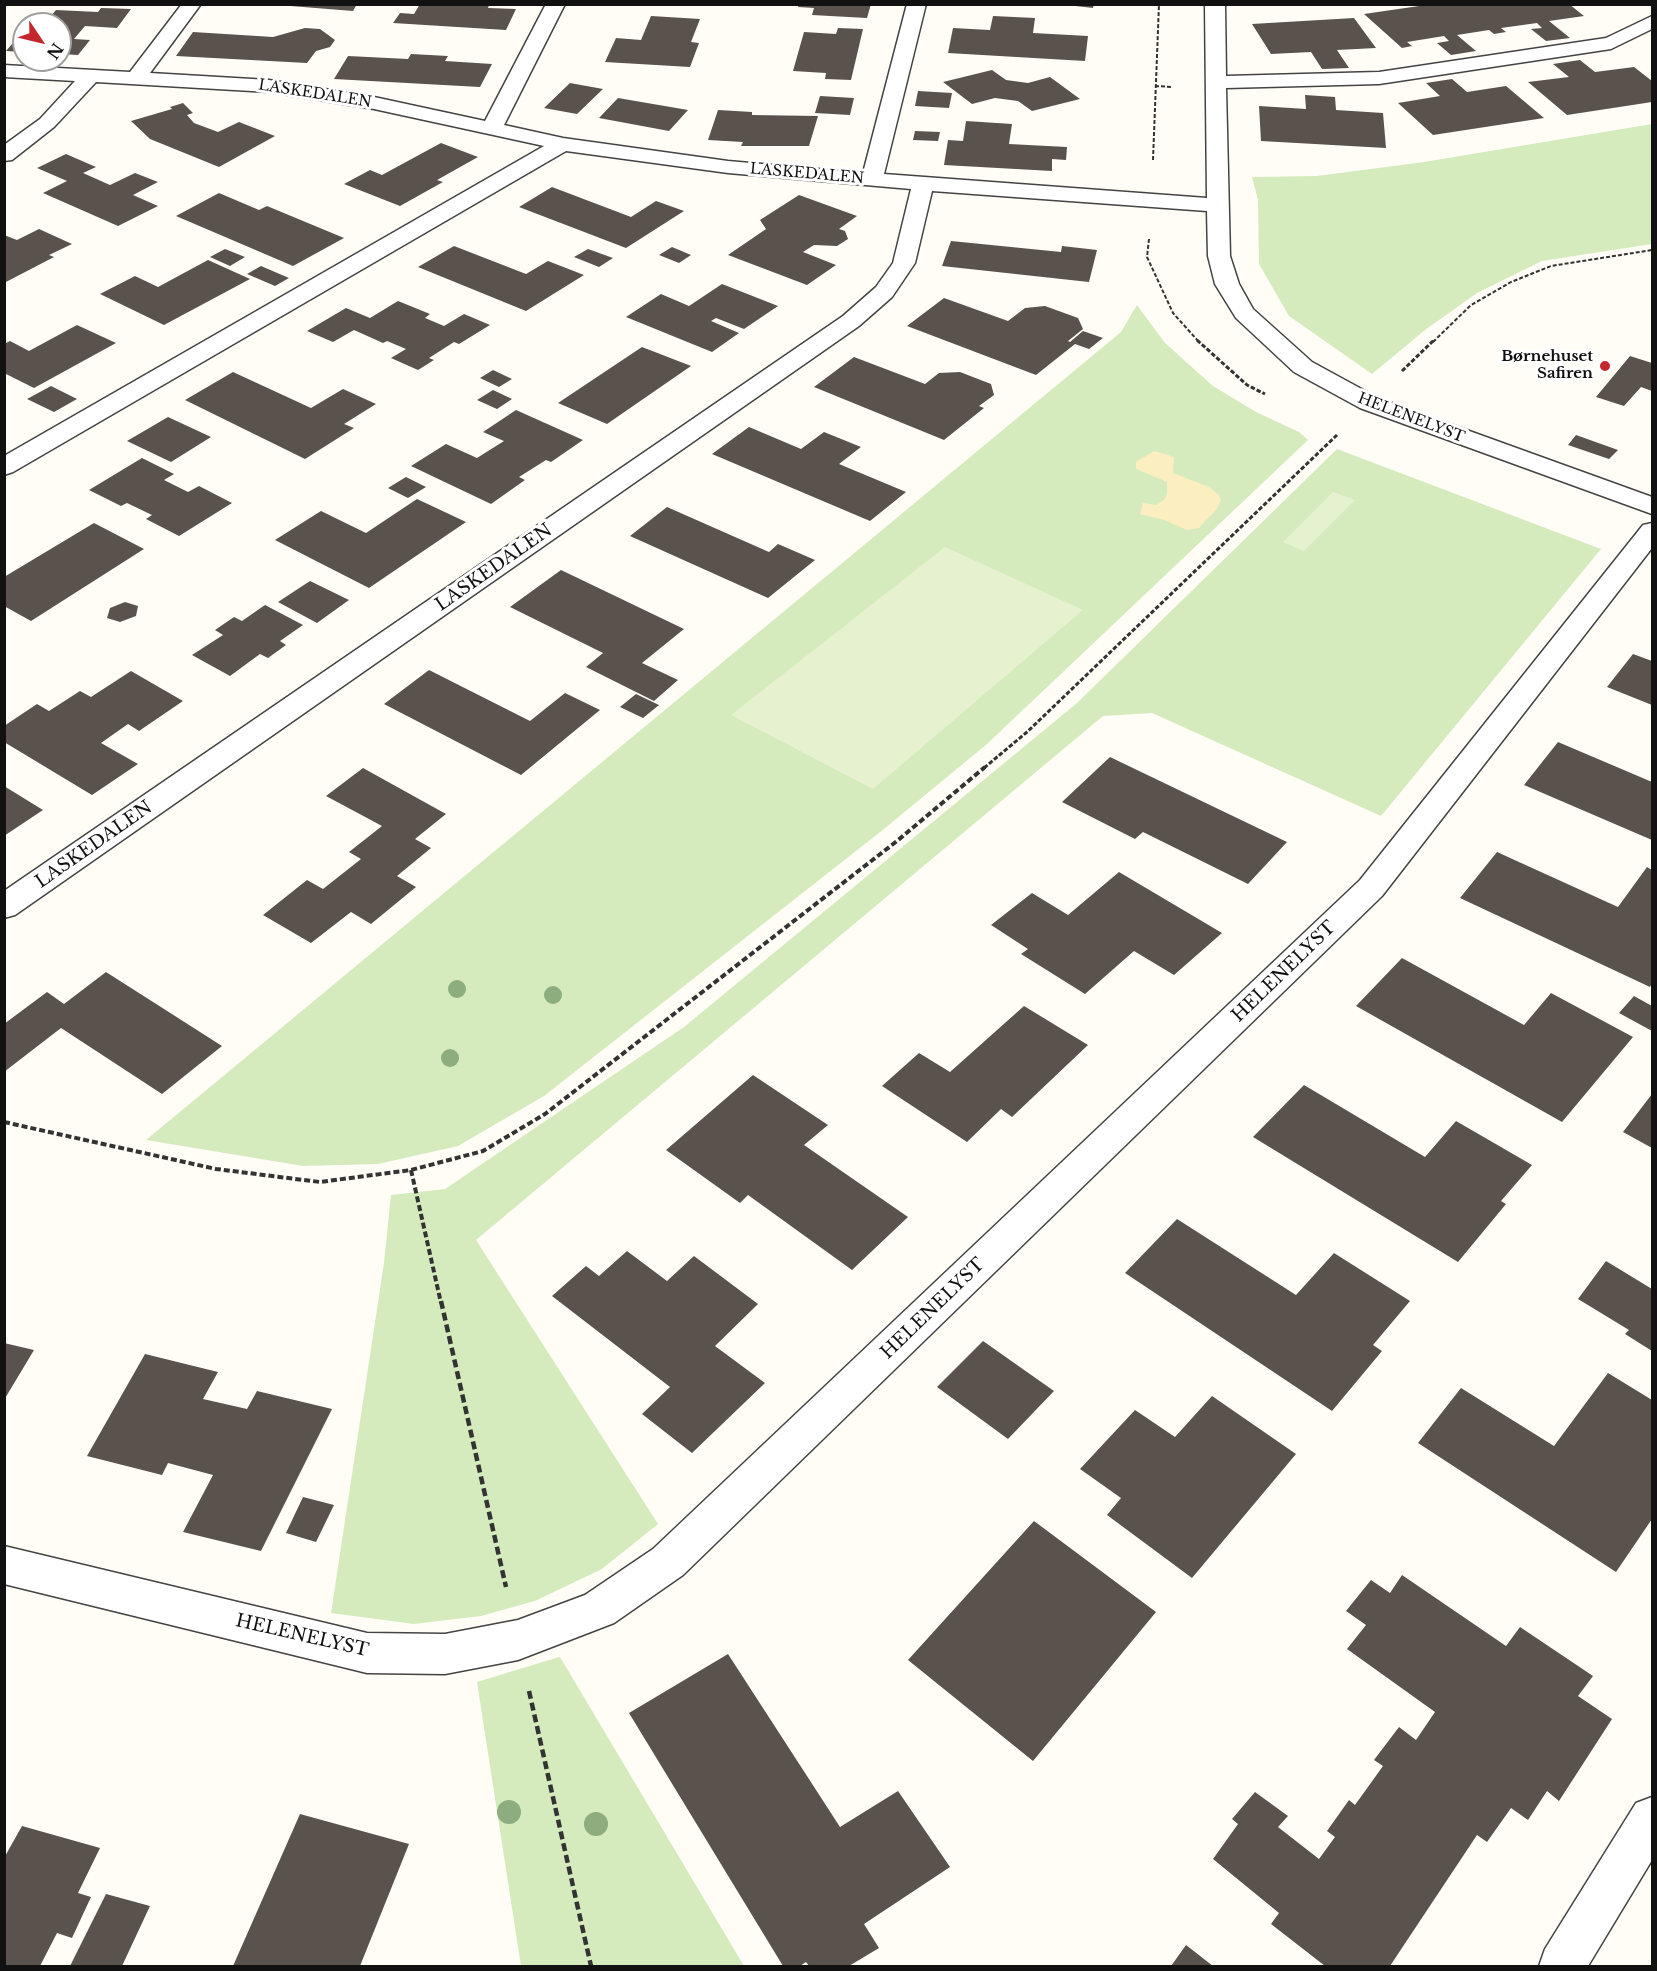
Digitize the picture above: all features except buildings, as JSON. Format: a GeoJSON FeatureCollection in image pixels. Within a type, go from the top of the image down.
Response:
{"type":"FeatureCollection","features":[{"type":"Feature","properties":{"kind":"street"},"geometry":{"type":"LineString","coordinates":[[136,78],[192,4]]}},
{"type":"Feature","properties":{"kind":"street"},"geometry":{"type":"LineString","coordinates":[[492,128],[556,4]]}},
{"type":"Feature","properties":{"kind":"street","name":"LASKEDALEN"},"geometry":{"type":"LineString","coordinates":[[872,180],[917,4]]}},
{"type":"Feature","properties":{"kind":"street","name":"HELENELYST"},"geometry":{"type":"LineString","coordinates":[[1215,4],[1219,256],[1227,284],[1244,313],[1274,343],[1304,367],[1369,403],[1653,506]]}},
{"type":"Feature","properties":{"kind":"street"},"geometry":{"type":"LineString","coordinates":[[1216,82],[1378,78],[1611,43],[1653,22]]}},
{"type":"Feature","properties":{"kind":"street","name":"LASKEDALEN"},"geometry":{"type":"LineString","coordinates":[[4,71],[269,86],[374,103],[563,144],[728,167],[923,184],[1219,205]]}},
{"type":"Feature","properties":{"kind":"street"},"geometry":{"type":"LineString","coordinates":[[4,155],[47,123],[91,76]]}},
{"type":"Feature","properties":{"kind":"street"},"geometry":{"type":"LineString","coordinates":[[4,467],[563,144]]}},
{"type":"Feature","properties":{"kind":"street","name":"LASKEDALEN"},"geometry":{"type":"LineString","coordinates":[[4,907],[851,321],[884,292],[904,263],[923,184]]}},
{"type":"Feature","properties":{"kind":"street","name":"HELENELYST"},"geometry":{"type":"LineString","coordinates":[[4,1565],[367,1653],[445,1653],[518,1640],[599,1609],[669,1562],[1371,888],[1653,531]]}},
{"type":"Feature","properties":{"kind":"street"},"geometry":{"type":"LineString","coordinates":[[1562,1966],[1653,1819]]}},
{"type":"Feature","properties":{"kind":"path"},"geometry":{"type":"LineString","coordinates":[[4,1122],[216,1169],[320,1182],[411,1170],[483,1151],[545,1114],[897,841],[1027,732],[1471,305],[1511,282],[1551,266],[1653,250]]}},
{"type":"Feature","properties":{"kind":"path"},"geometry":{"type":"LineString","coordinates":[[411,1170],[591,1966]]}},
{"type":"Feature","properties":{"kind":"green space"},"geometry":{"type":"Polygon","coordinates":[[[1652,124],[1652,244],[1542,261],[1477,293],[1425,330],[1372,374],[1289,316],[1259,264],[1258,200],[1252,177],[1317,176],[1424,162],[1652,124]]]}},
{"type":"Feature","properties":{"kind":"green space"},"geometry":{"type":"Polygon","coordinates":[[[1137,305],[1165,343],[1213,386],[1256,412],[1299,432],[1308,440],[987,744],[884,829],[544,1096],[458,1146],[378,1164],[303,1166],[146,1140],[1121,332],[1137,305]]]}},
{"type":"Feature","properties":{"kind":"green space"},"geometry":{"type":"Polygon","coordinates":[[[1337,449],[1601,549],[1381,816],[1152,713],[1103,716],[476,1240],[658,1524],[602,1569],[535,1601],[481,1616],[414,1624],[331,1613],[384,1263],[391,1195],[445,1189],[684,1027],[1077,703],[1337,449]]]}},
{"type":"Feature","properties":{"kind":"green space"},"geometry":{"type":"Polygon","coordinates":[[[1333,492],[1355,500],[1304,551],[1283,542],[1333,492]]]}},
{"type":"Feature","properties":{"kind":"green space"},"geometry":{"type":"Polygon","coordinates":[[[945,547],[1083,610],[873,789],[731,715],[945,547]]]}},
{"type":"Feature","properties":{"kind":"green space"},"geometry":{"type":"Polygon","coordinates":[[[560,1657],[744,1966],[521,1966],[477,1682],[560,1657]]]}},
{"type":"Feature","properties":{"kind":"sand"},"geometry":{"type":"Polygon","coordinates":[[[1154,451],[1174,457],[1173,473],[1209,487],[1219,495],[1221,500],[1216,510],[1199,528],[1187,530],[1164,520],[1140,514],[1143,503],[1156,505],[1164,500],[1167,494],[1167,482],[1136,469],[1136,462],[1154,451]]]}},
{"type":"Feature","properties":{"kind":"place","name":"Børnehuset Safiren"},"geometry":{"type":"Point","coordinates":[1605,366]}}]}
